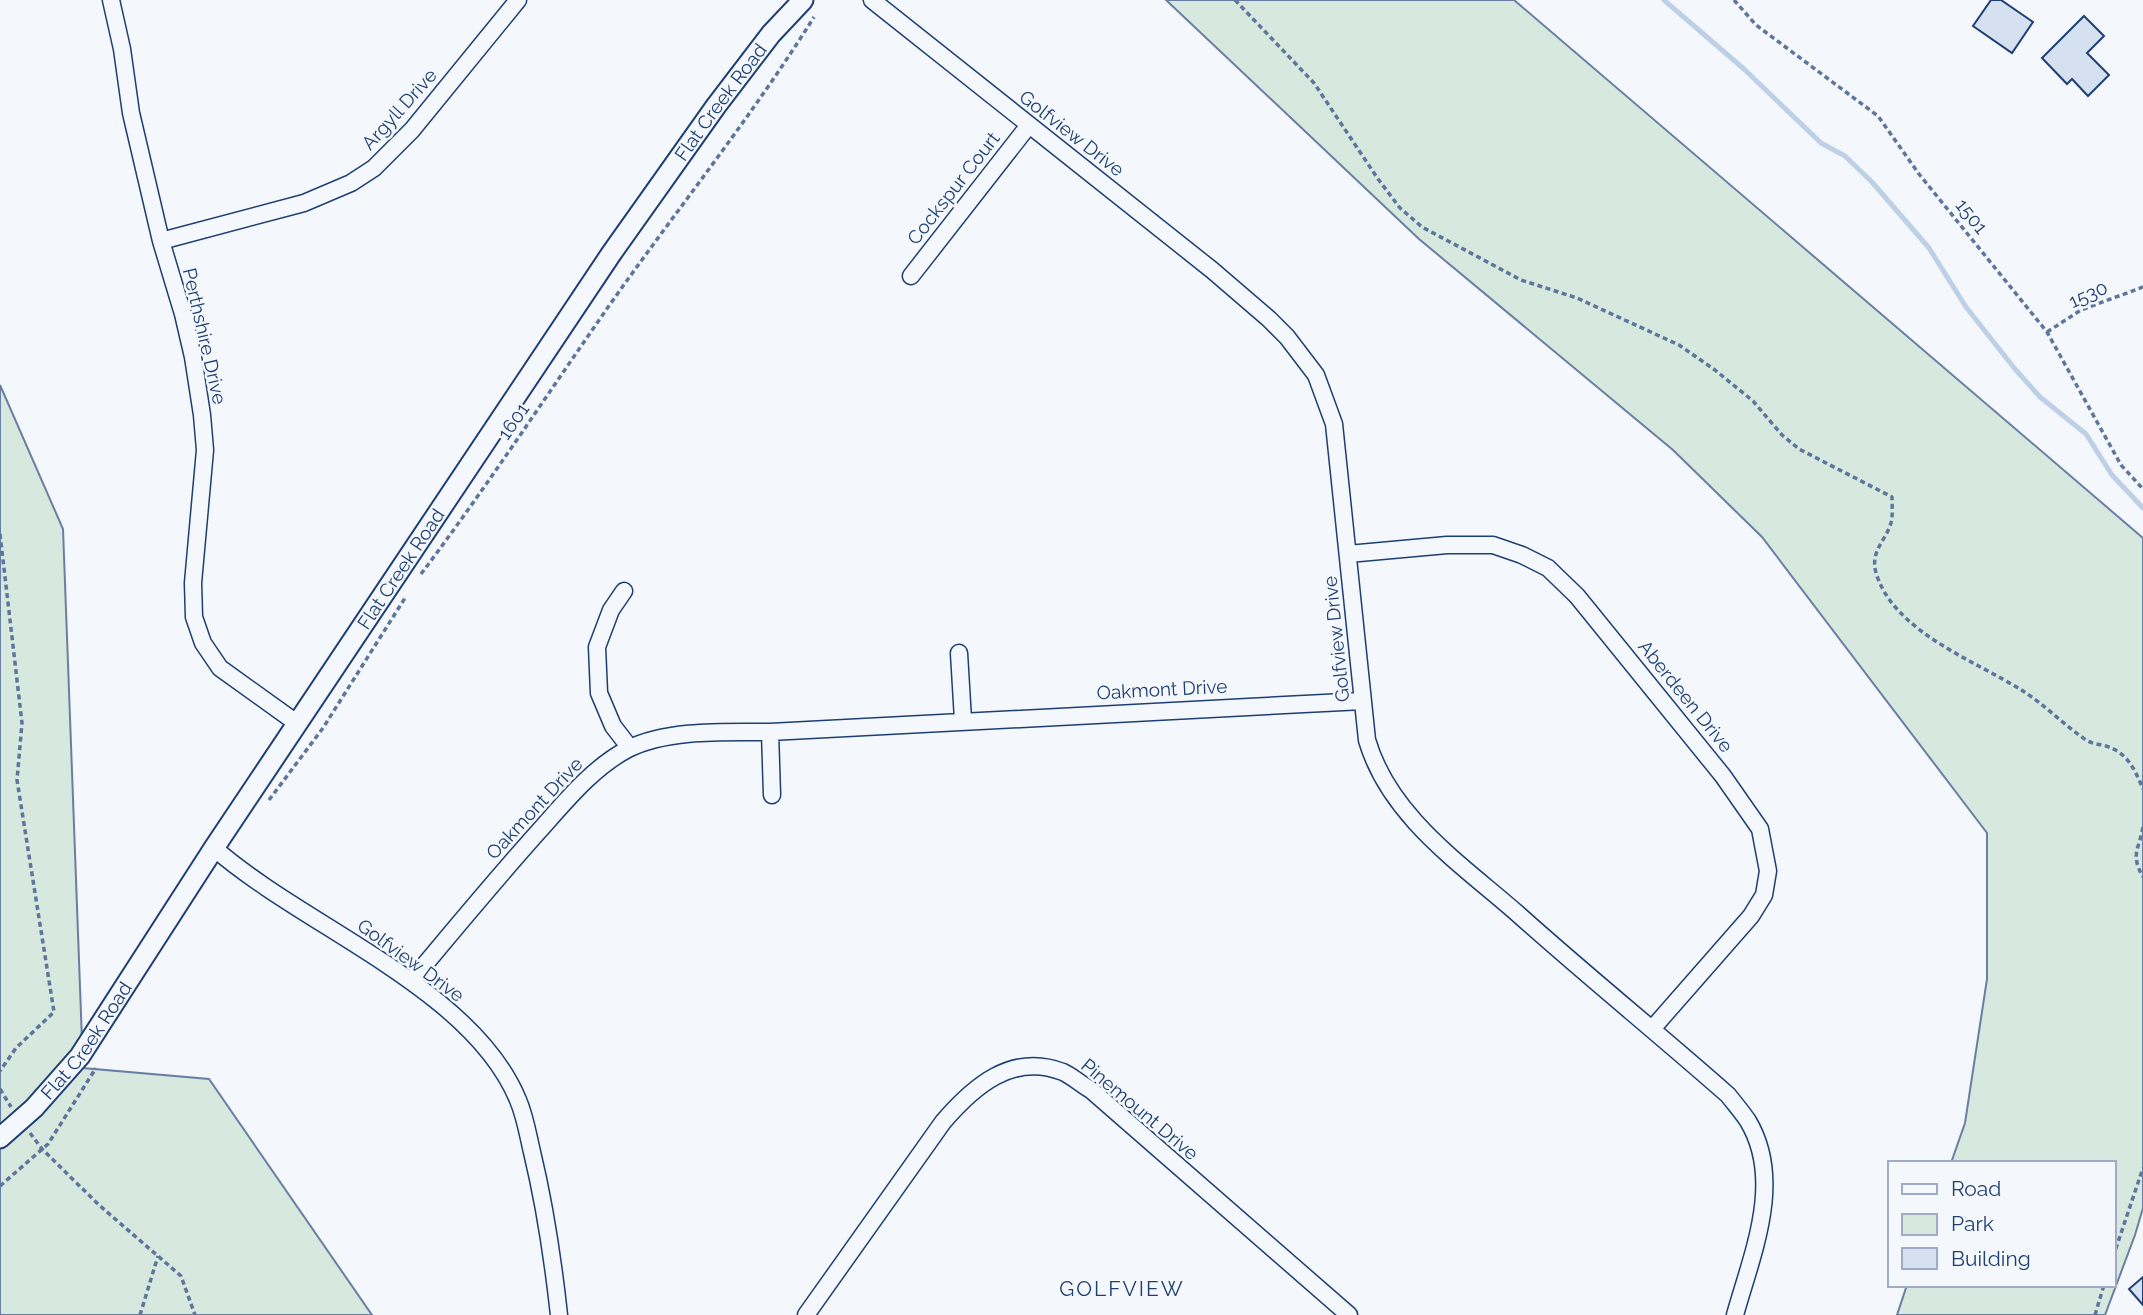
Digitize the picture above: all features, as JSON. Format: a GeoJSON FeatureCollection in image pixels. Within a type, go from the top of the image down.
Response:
{"type":"FeatureCollection","features":[{"type":"Feature","properties":{"kind":"street","name":"Perthshire Drive"},"geometry":{"type":"LineString","coordinates":[[111,0],[122,48],[131,113],[161,241],[193,357],[203,427],[205,450],[193,583],[194,617],[203,643],[220,668],[298,724]]}},
{"type":"Feature","properties":{"kind":"street","name":"Argyll Drive"},"geometry":{"type":"LineString","coordinates":[[161,241],[304,203],[351,183],[374,168],[412,130],[518,0]]}},
{"type":"Feature","properties":{"kind":"street","name":"Golfview Drive"},"geometry":{"type":"LineString","coordinates":[[872,0],[1222,278],[1278,328],[1315,375],[1334,424],[1367,740],[1371,755],[1382,778],[1406,813],[1562,953],[1728,1095],[1748,1122],[1758,1144],[1763,1166],[1765,1197],[1735,1315]]}},
{"type":"Feature","properties":{"kind":"street","name":"Flat Creek Road"},"geometry":{"type":"LineString","coordinates":[[0,1138],[64,1076],[80,1056],[214,848],[611,254],[716,106],[771,34],[810,6]]}},
{"type":"Feature","properties":{"kind":"street","name":"Cockspur Court"},"geometry":{"type":"LineString","coordinates":[[911,276],[1029,125]]}},
{"type":"Feature","properties":{"kind":"street","name":"Aberdeen Drive"},"geometry":{"type":"LineString","coordinates":[[1348,554],[1447,545],[1493,545],[1548,568],[1565,581],[1586,606],[1723,776],[1760,829],[1768,871],[1765,895],[1751,916],[1652,1029]]}},
{"type":"Feature","properties":{"kind":"street"},"geometry":{"type":"LineString","coordinates":[[624,590],[611,610],[597,647],[600,693],[613,726],[630,748]]}},
{"type":"Feature","properties":{"kind":"street"},"geometry":{"type":"LineString","coordinates":[[959,653],[963,720]]}},
{"type":"Feature","properties":{"kind":"street","name":"Oakmont Drive"},"geometry":{"type":"LineString","coordinates":[[411,981],[567,800],[596,771],[630,748],[674,735],[1363,701]]}},
{"type":"Feature","properties":{"kind":"street"},"geometry":{"type":"LineString","coordinates":[[770,732],[772,795]]}},
{"type":"Feature","properties":{"kind":"street","name":"Golfview Drive"},"geometry":{"type":"LineString","coordinates":[[214,848],[293,905],[411,981],[467,1027],[493,1055],[519,1102],[547,1223],[559,1315]]}},
{"type":"Feature","properties":{"kind":"street","name":"Pinemount Drive"},"geometry":{"type":"LineString","coordinates":[[811,1309],[943,1122],[962,1100],[979,1085],[1004,1072],[1036,1066],[1063,1072],[1091,1090],[1349,1315]]}},
{"type":"Feature","properties":{"kind":"street"},"geometry":{"type":"LineString","coordinates":[[811,1309],[828,1315]]}},
{"type":"Feature","properties":{"kind":"path"},"geometry":{"type":"LineString","coordinates":[[1235,0],[1314,83],[1378,179],[1400,208],[1422,227],[1521,279],[1577,298],[1679,345],[1753,401],[1782,435],[1799,449],[1892,497],[1890,526],[1876,549],[1875,558],[1876,572],[1894,607],[1903,617],[1951,651],[2025,692],[2089,742],[2109,746],[2125,757],[2132,763],[2143,789]]}},
{"type":"Feature","properties":{"kind":"path","name":"1501"},"geometry":{"type":"LineString","coordinates":[[1734,0],[1756,25],[1878,116],[1919,174],[2047,332],[2121,465],[2143,489]]}},
{"type":"Feature","properties":{"kind":"path","name":"1601"},"geometry":{"type":"LineString","coordinates":[[417,579],[467,512],[649,250],[781,70],[810,6]]}},
{"type":"Feature","properties":{"kind":"path","name":"1530"},"geometry":{"type":"LineString","coordinates":[[2047,332],[2081,310],[2143,287]]}},
{"type":"Feature","properties":{"kind":"path"},"geometry":{"type":"LineString","coordinates":[[0,534],[22,723],[17,780],[54,1012],[16,1048],[0,1071]]}},
{"type":"Feature","properties":{"kind":"path"},"geometry":{"type":"LineString","coordinates":[[270,800],[323,728],[410,591]]}},
{"type":"Feature","properties":{"kind":"path"},"geometry":{"type":"LineString","coordinates":[[2143,827],[2134,852],[2137,867],[2143,877]]}},
{"type":"Feature","properties":{"kind":"path"},"geometry":{"type":"LineString","coordinates":[[0,1089],[42,1149],[99,1205],[181,1276],[195,1315]]}},
{"type":"Feature","properties":{"kind":"path"},"geometry":{"type":"LineString","coordinates":[[2115,1251],[2143,1168]]}},
{"type":"Feature","properties":{"kind":"path"},"geometry":{"type":"LineString","coordinates":[[140,1315],[158,1256]]}},
{"type":"Feature","properties":{"kind":"path"},"geometry":{"type":"LineString","coordinates":[[2095,1315],[2103,1287]]}},
{"type":"Feature","properties":{"kind":"green space"},"geometry":{"type":"Polygon","coordinates":[[[1166,0],[1514,0],[2143,538],[2143,1208],[2135,1235],[2105,1315],[1897,1315],[1906,1287],[2115,1287],[2115,1161],[1952,1161],[1965,1123],[1987,979],[1987,833],[1762,537],[1673,450],[1419,239],[1166,0]]]}},
{"type":"Feature","properties":{"kind":"green space"},"geometry":{"type":"Polygon","coordinates":[[[0,385],[63,529],[83,1068],[209,1079],[372,1315],[0,1315],[0,385]]]}},
{"type":"Feature","properties":{"kind":"building"},"geometry":{"type":"Polygon","coordinates":[[[1991,0],[2001,0],[2033,22],[2012,53],[1973,26],[1991,0]]]}},
{"type":"Feature","properties":{"kind":"building"},"geometry":{"type":"Polygon","coordinates":[[[2084,16],[2104,36],[2087,53],[2109,75],[2088,96],[2072,79],[2067,84],[2042,58],[2084,16]]]}},
{"type":"Feature","properties":{"kind":"building"},"geometry":{"type":"Polygon","coordinates":[[[2143,1277],[2143,1305],[2129,1289],[2143,1277]]]}},
{"type":"Feature","properties":{"kind":"waterway"},"geometry":{"type":"LineString","coordinates":[[1664,0],[1744,69],[1821,143],[1845,156],[1872,182],[1929,248],[1966,307],[2015,369],[2040,397],[2086,434],[2112,475],[2143,508]]}},
{"type":"Feature","properties":{"kind":"district","name":"GOLFVIEW"},"geometry":{"type":"Point","coordinates":[1122,1288]}}]}
